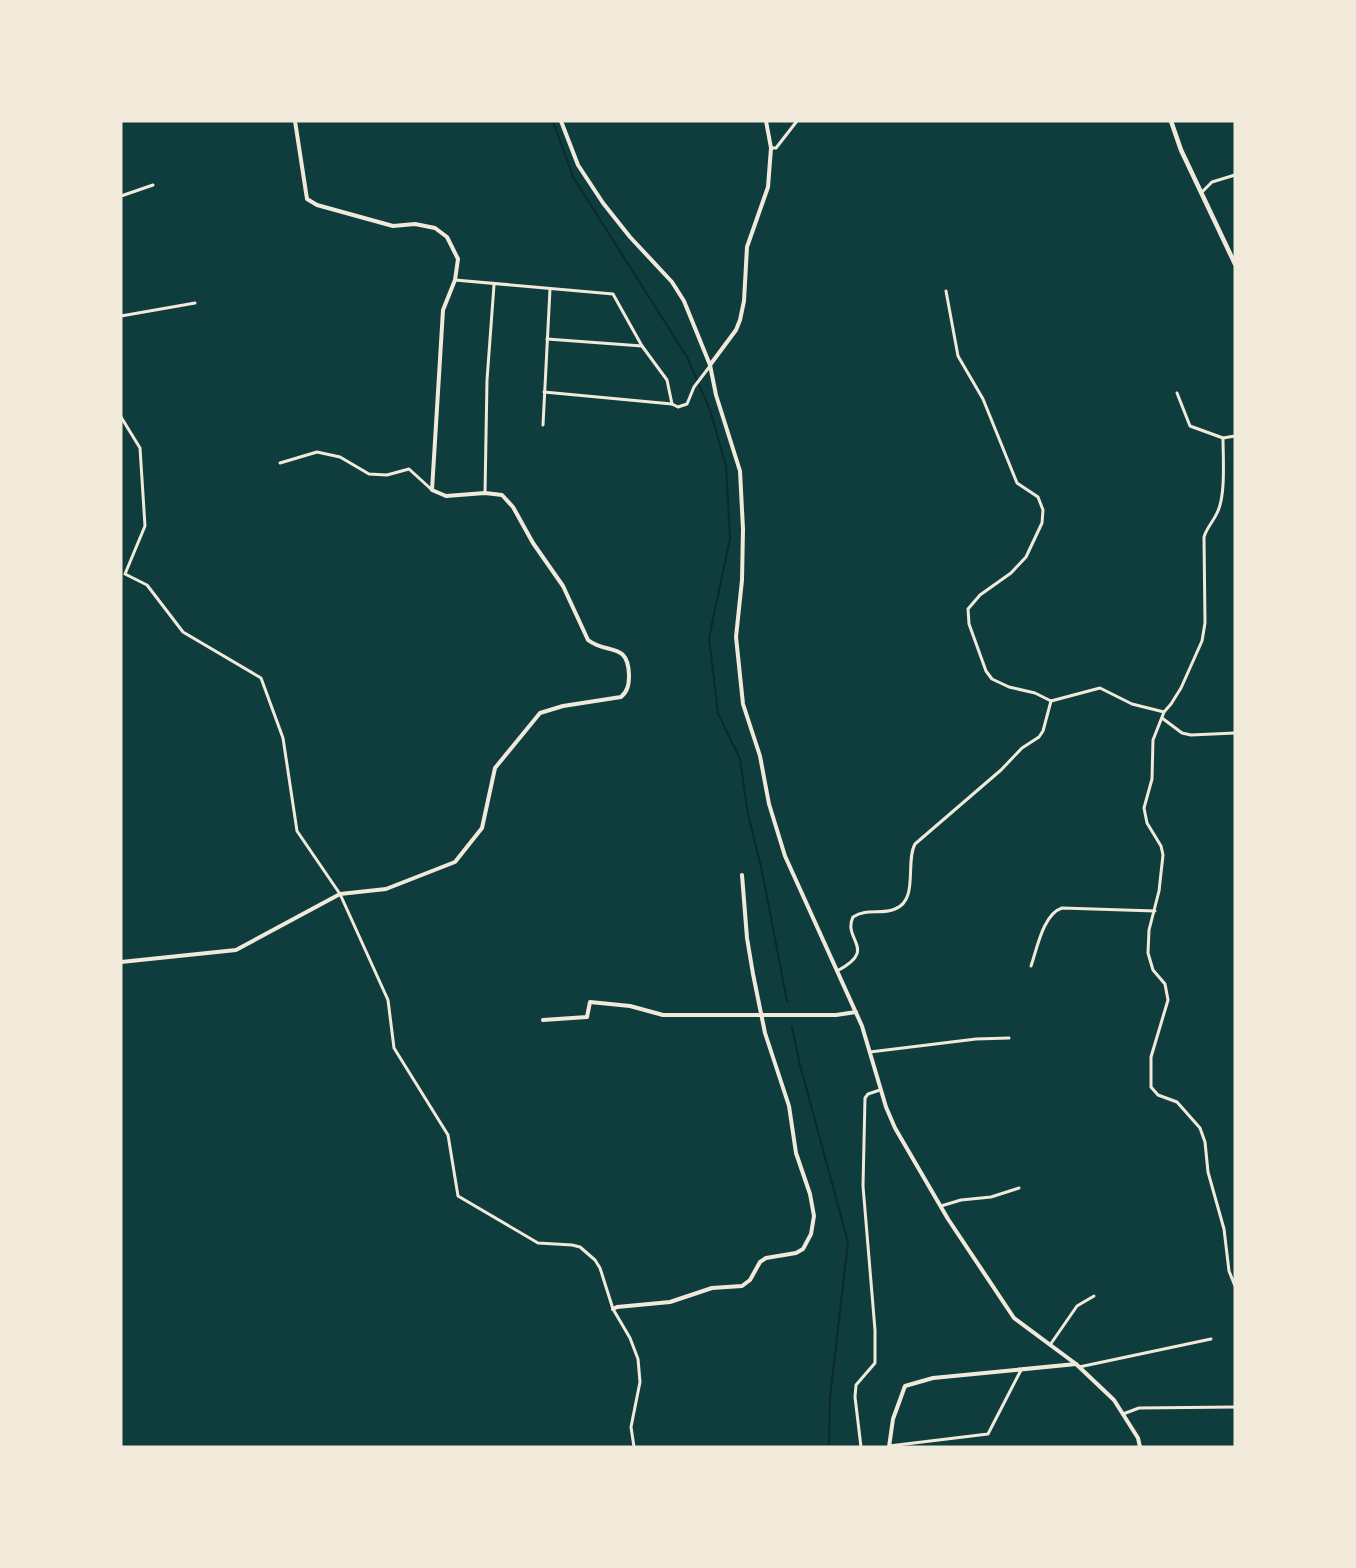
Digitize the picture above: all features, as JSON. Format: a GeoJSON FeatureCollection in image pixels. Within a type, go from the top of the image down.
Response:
{"type":"FeatureCollection","features":[{"type":"Feature","properties":{"kind":"main road"},"geometry":{"type":"LineString","coordinates":[[1171,121],[1182,150],[1203,191],[1235,264]]}},
{"type":"Feature","properties":{"kind":"street"},"geometry":{"type":"LineString","coordinates":[[295,121],[307,200],[317,205],[394,226],[415,224],[435,228],[447,236],[458,259],[455,280],[443,310],[432,490]]}},
{"type":"Feature","properties":{"kind":"street"},"geometry":{"type":"LineString","coordinates":[[561,121],[578,165],[593,188],[630,237],[672,282],[684,301],[710,365],[716,395],[740,471],[743,530],[742,580],[736,638],[743,704],[760,756],[768,804],[785,856],[856,1012],[870,1052],[880,1090],[895,1128],[941,1206],[1014,1318],[1077,1365],[1114,1400],[1138,1438],[1140,1447]]}},
{"type":"Feature","properties":{"kind":"street"},"geometry":{"type":"LineString","coordinates":[[544,392],[672,404],[678,407],[687,404],[694,386],[736,330],[740,320],[744,301],[747,247],[766,199],[770,170],[770,148],[766,121]]}},
{"type":"Feature","properties":{"kind":"street"},"geometry":{"type":"LineString","coordinates":[[770,148],[776,148],[797,121]]}},
{"type":"Feature","properties":{"kind":"street"},"geometry":{"type":"LineString","coordinates":[[1203,191],[1212,182],[1235,175]]}},
{"type":"Feature","properties":{"kind":"street"},"geometry":{"type":"LineString","coordinates":[[121,196],[153,185]]}},
{"type":"Feature","properties":{"kind":"street"},"geometry":{"type":"LineString","coordinates":[[455,280],[494,285],[613,294],[642,346],[667,380],[672,404]]}},
{"type":"Feature","properties":{"kind":"street"},"geometry":{"type":"LineString","coordinates":[[485,493],[488,380],[494,285]]}},
{"type":"Feature","properties":{"kind":"street"},"geometry":{"type":"LineString","coordinates":[[543,425],[550,289]]}},
{"type":"Feature","properties":{"kind":"street"},"geometry":{"type":"LineString","coordinates":[[946,291],[958,356],[983,399],[1017,482],[1038,497],[1043,510],[1042,523],[1036,541],[1026,557],[1011,574],[970,604],[968,608],[969,624],[986,671],[992,679],[1009,687],[1035,693],[1051,701],[1100,688],[1132,704],[1164,712]]}},
{"type":"Feature","properties":{"kind":"street"},"geometry":{"type":"LineString","coordinates":[[121,316],[195,303]]}},
{"type":"Feature","properties":{"kind":"street"},"geometry":{"type":"LineString","coordinates":[[547,339],[642,346]]}},
{"type":"Feature","properties":{"kind":"street"},"geometry":{"type":"LineString","coordinates":[[1177,393],[1190,426],[1223,438],[1235,436]]}},
{"type":"Feature","properties":{"kind":"street"},"geometry":{"type":"LineString","coordinates":[[121,417],[140,448],[145,526],[125,574],[147,585],[184,632],[261,678],[283,738],[297,831],[340,894],[388,1000],[394,1048],[448,1135],[458,1196],[538,1243],[563,1243],[580,1247],[588,1252],[600,1268],[613,1309],[630,1338],[638,1359],[640,1382],[631,1427],[634,1447]]}},
{"type":"Feature","properties":{"kind":"street"},"geometry":{"type":"LineString","coordinates":[[1223,438],[1221,496],[1218,512],[1208,525],[1204,537],[1205,623],[1202,641],[1181,688],[1172,704],[1164,712],[1153,740],[1152,779],[1144,808],[1147,823],[1161,846],[1163,855],[1163,868],[1155,911],[1149,930],[1148,953],[1153,970],[1164,984],[1168,1000],[1151,1057],[1151,1087],[1158,1095],[1177,1102],[1200,1128],[1205,1142],[1208,1172],[1224,1229],[1228,1271],[1235,1286]]}},
{"type":"Feature","properties":{"kind":"street"},"geometry":{"type":"LineString","coordinates":[[121,962],[236,950],[340,894],[386,888],[455,862],[482,828],[496,768],[540,713],[563,706],[608,701],[621,697],[626,693],[629,674],[625,656],[619,651],[594,645],[588,640],[562,586],[513,507],[502,495],[485,493],[446,496],[432,490],[408,469],[387,474],[369,474],[340,457],[317,452],[280,463]]}},
{"type":"Feature","properties":{"kind":"street"},"geometry":{"type":"LineString","coordinates":[[836,971],[849,964],[858,952],[858,946],[851,926],[853,917],[861,912],[893,910],[900,907],[909,890],[909,858],[914,844],[1001,770],[1022,748],[1039,737],[1043,731],[1051,701]]}},
{"type":"Feature","properties":{"kind":"street"},"geometry":{"type":"LineString","coordinates":[[1162,718],[1182,733],[1191,735],[1235,733]]}},
{"type":"Feature","properties":{"kind":"street"},"geometry":{"type":"LineString","coordinates":[[613,1309],[670,1302],[712,1288],[742,1286],[750,1280],[760,1262],[766,1258],[796,1253],[808,1242],[814,1216],[810,1194],[796,1152],[792,1117],[765,1033],[747,938],[742,875]]}},
{"type":"Feature","properties":{"kind":"street"},"geometry":{"type":"LineString","coordinates":[[1030,966],[1049,918],[1054,911],[1062,908],[1155,911]]}},
{"type":"Feature","properties":{"kind":"street"},"geometry":{"type":"LineString","coordinates":[[543,1020],[587,1017],[590,1002],[630,1006],[663,1014],[836,1016],[856,1012]]}},
{"type":"Feature","properties":{"kind":"street"},"geometry":{"type":"LineString","coordinates":[[870,1052],[976,1039],[1009,1038]]}},
{"type":"Feature","properties":{"kind":"street"},"geometry":{"type":"LineString","coordinates":[[861,1447],[855,1397],[856,1385],[875,1363],[875,1330],[862,1186],[865,1098],[868,1094],[880,1090]]}},
{"type":"Feature","properties":{"kind":"street"},"geometry":{"type":"LineString","coordinates":[[941,1206],[961,1200],[991,1197],[1018,1188]]}},
{"type":"Feature","properties":{"kind":"street"},"geometry":{"type":"LineString","coordinates":[[1050,1346],[1077,1306],[1094,1296]]}},
{"type":"Feature","properties":{"kind":"street"},"geometry":{"type":"LineString","coordinates":[[1022,1369],[988,1434],[889,1447],[893,1419],[906,1386],[933,1378],[1022,1369],[1077,1365],[1211,1339]]}},
{"type":"Feature","properties":{"kind":"street"},"geometry":{"type":"LineString","coordinates":[[1123,1414],[1139,1408],[1235,1407]]}},
{"type":"Feature","properties":{"kind":"waterway"},"geometry":{"type":"LineString","coordinates":[[553,121],[573,177],[687,357],[710,410],[726,466],[730,539],[709,638],[718,713],[740,759],[748,814],[762,871],[787,1001]]}},
{"type":"Feature","properties":{"kind":"waterway"},"geometry":{"type":"LineString","coordinates":[[792,1027],[800,1065],[848,1242],[830,1398],[829,1447]]}}]}
